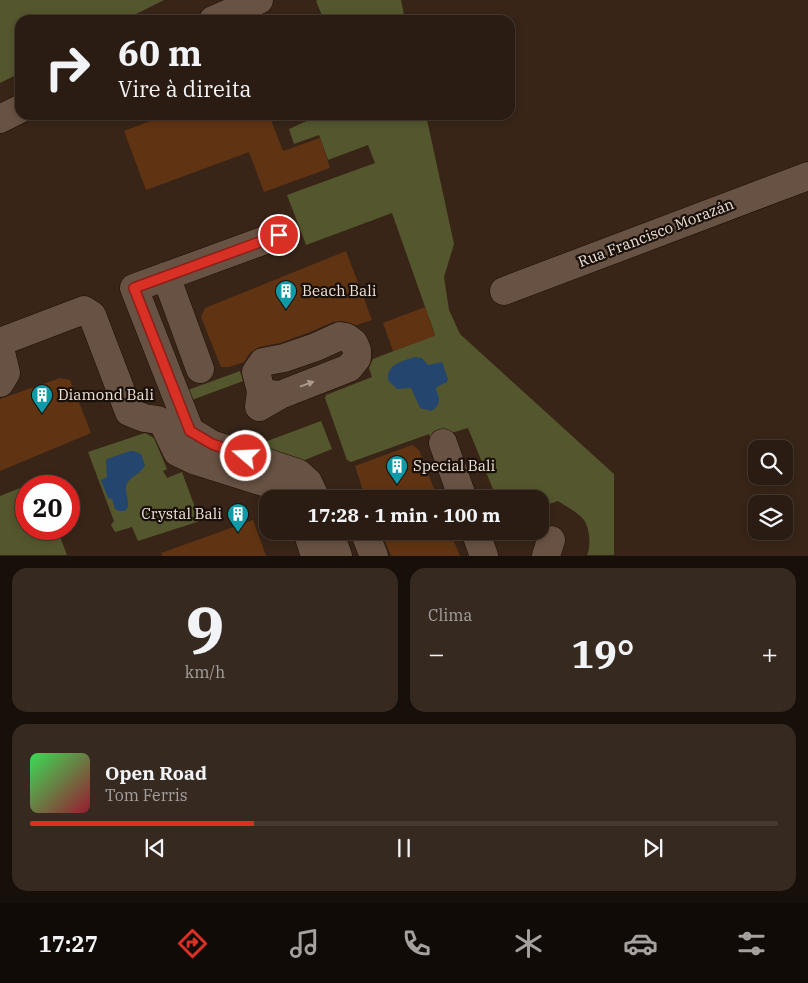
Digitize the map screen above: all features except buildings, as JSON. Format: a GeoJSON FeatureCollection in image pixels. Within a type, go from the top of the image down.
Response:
{"type":"FeatureCollection","features":[{"type":"Feature","properties":{"kind":"street"},"geometry":{"type":"LineString","coordinates":[[224,15],[259,0]]}},
{"type":"Feature","properties":{"kind":"street"},"geometry":{"type":"LineString","coordinates":[[0,119],[15,112]]}},
{"type":"Feature","properties":{"kind":"street","name":"Rua Francisco Morazán"},"geometry":{"type":"LineString","coordinates":[[504,291],[808,176]]}},
{"type":"Feature","properties":{"kind":"street"},"geometry":{"type":"LineString","coordinates":[[279,235],[134,288],[190,431],[212,444],[298,474],[308,482],[312,490]]}},
{"type":"Feature","properties":{"kind":"street"},"geometry":{"type":"LineString","coordinates":[[166,276],[200,369]]}},
{"type":"Feature","properties":{"kind":"street"},"geometry":{"type":"LineString","coordinates":[[0,342],[84,310],[92,315],[129,412],[144,418],[158,420],[164,425],[177,452],[196,461],[279,487],[282,490]]}},
{"type":"Feature","properties":{"kind":"street"},"geometry":{"type":"LineString","coordinates":[[0,348],[6,373],[0,383]]}},
{"type":"Feature","properties":{"kind":"street"},"geometry":{"type":"LineString","coordinates":[[443,443],[460,490]]}},
{"type":"Feature","properties":{"kind":"street"},"geometry":{"type":"LineString","coordinates":[[368,540],[374,556]]}},
{"type":"Feature","properties":{"kind":"street"},"geometry":{"type":"LineString","coordinates":[[478,540],[484,556]]}},
{"type":"Feature","properties":{"kind":"green space"},"geometry":{"type":"Polygon","coordinates":[[[0,0],[164,0],[134,15],[15,15],[15,76],[0,83],[0,0]]]}},
{"type":"Feature","properties":{"kind":"green space"},"geometry":{"type":"Polygon","coordinates":[[[401,0],[404,15],[322,15],[316,1],[401,0]]]}},
{"type":"Feature","properties":{"kind":"green space"},"geometry":{"type":"Polygon","coordinates":[[[309,120],[427,120],[454,244],[444,277],[449,310],[460,334],[614,474],[614,555],[587,555],[589,538],[588,528],[584,520],[558,501],[549,504],[549,490],[493,490],[468,428],[431,439],[429,434],[351,462],[347,460],[325,398],[326,395],[372,377],[369,368],[373,359],[435,335],[392,213],[306,245],[287,195],[375,163],[368,145],[328,160],[319,135],[294,144],[289,129],[309,120]]]}},
{"type":"Feature","properties":{"kind":"green space"},"geometry":{"type":"Polygon","coordinates":[[[240,371],[243,381],[192,400],[188,390],[240,371]]]}},
{"type":"Feature","properties":{"kind":"green space"},"geometry":{"type":"Polygon","coordinates":[[[321,421],[332,449],[302,461],[254,446],[321,421]]]}},
{"type":"Feature","properties":{"kind":"green space"},"geometry":{"type":"Polygon","coordinates":[[[145,433],[154,438],[167,469],[163,471],[167,478],[182,472],[200,521],[138,541],[132,527],[115,532],[111,525],[114,521],[88,452],[145,433]]]}},
{"type":"Feature","properties":{"kind":"green space"},"geometry":{"type":"Polygon","coordinates":[[[15,490],[15,540],[61,540],[67,555],[0,555],[0,496],[15,490]]]}},
{"type":"Feature","properties":{"kind":"water"},"geometry":{"type":"Polygon","coordinates":[[[414,357],[422,358],[428,365],[442,362],[448,379],[447,382],[437,387],[439,402],[431,411],[420,408],[411,388],[397,389],[388,380],[392,367],[414,357]]]}},
{"type":"Feature","properties":{"kind":"water"},"geometry":{"type":"Polygon","coordinates":[[[130,451],[141,454],[145,465],[126,486],[128,507],[125,511],[119,511],[115,509],[112,499],[108,498],[101,480],[107,477],[107,459],[130,451]]]}},
{"type":"Feature","properties":{"kind":"place","name":"Beach Bali"},"geometry":{"type":"Point","coordinates":[286,310]}},
{"type":"Feature","properties":{"kind":"place","name":"Diamond Bali"},"geometry":{"type":"Point","coordinates":[42,414]}},
{"type":"Feature","properties":{"kind":"place","name":"Special Bali"},"geometry":{"type":"Point","coordinates":[397,485]}},
{"type":"Feature","properties":{"kind":"place","name":"Crystal Bali"},"geometry":{"type":"Point","coordinates":[238,533]}},
{"type":"Feature","properties":{"kind":"route"},"geometry":{"type":"LineString","coordinates":[[246,456],[212,444],[190,431],[134,288],[279,235]]}}]}
